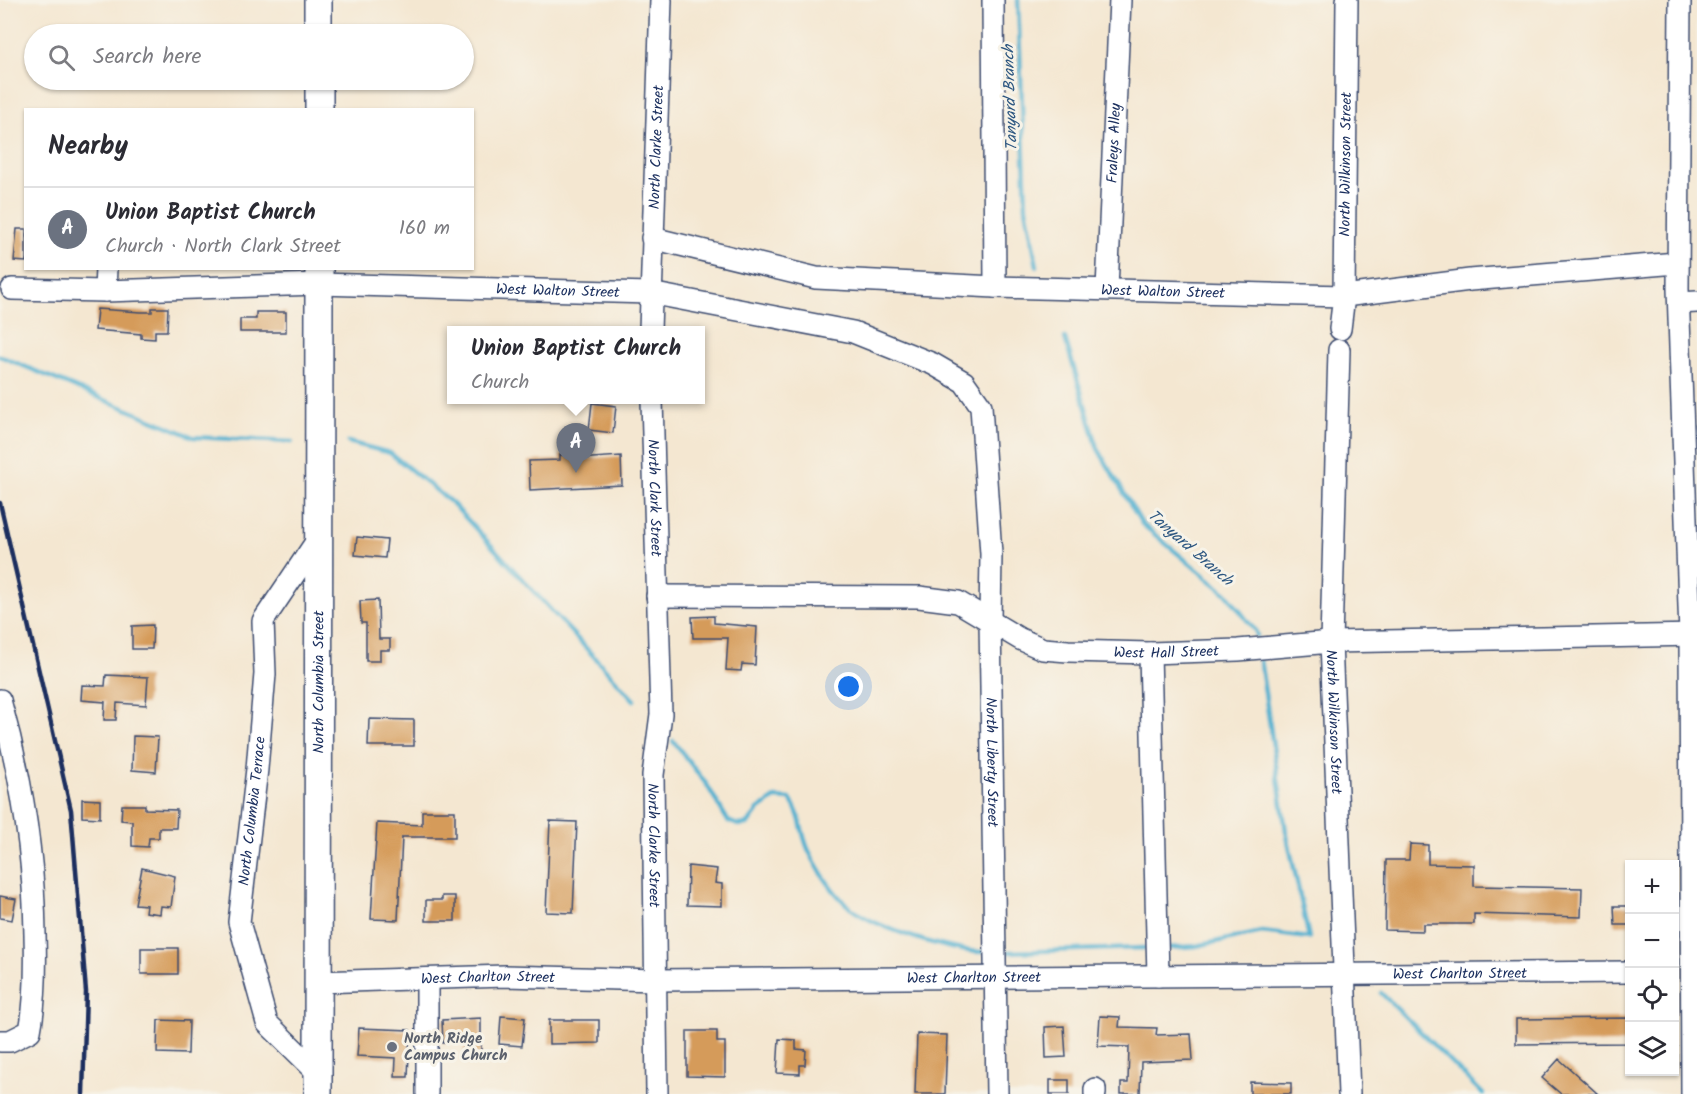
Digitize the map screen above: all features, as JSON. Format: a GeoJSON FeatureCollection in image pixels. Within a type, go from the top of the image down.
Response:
{"type":"FeatureCollection","features":[{"type":"Feature","properties":{"kind":"main road"},"geometry":{"type":"LineString","coordinates":[[318,0],[318,24]]}},
{"type":"Feature","properties":{"kind":"main road"},"geometry":{"type":"LineString","coordinates":[[319,90],[319,108]]}},
{"type":"Feature","properties":{"kind":"main road","name":"North Columbia Street"},"geometry":{"type":"LineString","coordinates":[[318,1083],[319,276]]}},
{"type":"Feature","properties":{"kind":"street","name":"North Clarke Street"},"geometry":{"type":"LineString","coordinates":[[650,293],[661,0]]}},
{"type":"Feature","properties":{"kind":"street"},"geometry":{"type":"LineString","coordinates":[[993,0],[995,287]]}},
{"type":"Feature","properties":{"kind":"street","name":"Fraleys Alley"},"geometry":{"type":"LineString","coordinates":[[1107,288],[1120,0]]}},
{"type":"Feature","properties":{"kind":"street","name":"North Wilkinson Street"},"geometry":{"type":"LineString","coordinates":[[1347,0],[1344,296],[1340,339],[1331,642],[1349,1094]]}},
{"type":"Feature","properties":{"kind":"street"},"geometry":{"type":"LineString","coordinates":[[1680,0],[1677,263],[1688,303],[1692,485],[1693,635],[1688,972],[1692,1094]]}},
{"type":"Feature","properties":{"kind":"street","name":"West Walton Street"},"geometry":{"type":"LineString","coordinates":[[652,238],[816,278],[995,287],[1107,288],[1344,296],[1470,280],[1677,263]]}},
{"type":"Feature","properties":{"kind":"street"},"geometry":{"type":"LineString","coordinates":[[105,291],[106,270]]}},
{"type":"Feature","properties":{"kind":"street","name":"West Walton Street"},"geometry":{"type":"LineString","coordinates":[[12,289],[105,291],[319,276],[650,293],[853,332],[933,364],[964,382],[981,406],[984,430]]}},
{"type":"Feature","properties":{"kind":"street"},"geometry":{"type":"LineString","coordinates":[[650,293],[650,326]]}},
{"type":"Feature","properties":{"kind":"street","name":"North Clark Street"},"geometry":{"type":"LineString","coordinates":[[652,404],[657,596]]}},
{"type":"Feature","properties":{"kind":"street","name":"North Liberty Street"},"geometry":{"type":"LineString","coordinates":[[984,430],[991,554],[993,903],[997,977],[997,1094]]}},
{"type":"Feature","properties":{"kind":"street","name":"North Columbia Terrace"},"geometry":{"type":"LineString","coordinates":[[318,539],[263,621],[265,674],[239,922],[267,1023],[318,1083]]}},
{"type":"Feature","properties":{"kind":"street","name":"North Clarke Street"},"geometry":{"type":"LineString","coordinates":[[657,596],[661,714],[653,775],[657,1094]]}},
{"type":"Feature","properties":{"kind":"street","name":"West Hall Street"},"geometry":{"type":"LineString","coordinates":[[657,596],[919,597],[958,602],[990,619],[1020,639],[1043,649],[1150,653],[1238,651],[1331,642],[1693,635]]}},
{"type":"Feature","properties":{"kind":"street"},"geometry":{"type":"LineString","coordinates":[[1150,653],[1158,976]]}},
{"type":"Feature","properties":{"kind":"street"},"geometry":{"type":"LineString","coordinates":[[0,700],[22,782],[34,872],[35,964],[30,1031],[10,1041],[0,1041]]}},
{"type":"Feature","properties":{"kind":"street","name":"West Charlton Street"},"geometry":{"type":"LineString","coordinates":[[318,982],[506,976],[657,980],[1625,972]]}},
{"type":"Feature","properties":{"kind":"street"},"geometry":{"type":"LineString","coordinates":[[427,979],[427,1094]]}},
{"type":"Feature","properties":{"kind":"building"},"geometry":{"type":"Polygon","coordinates":[[[17,229],[24,229],[24,262],[14,261],[17,229]]]}},
{"type":"Feature","properties":{"kind":"building"},"geometry":{"type":"Polygon","coordinates":[[[152,308],[168,308],[167,331],[155,331],[155,339],[141,338],[141,334],[95,330],[97,309],[152,312],[152,308]]]}},
{"type":"Feature","properties":{"kind":"building"},"geometry":{"type":"Polygon","coordinates":[[[256,312],[286,312],[286,332],[240,332],[240,319],[256,319],[256,312]]]}},
{"type":"Feature","properties":{"kind":"building"},"geometry":{"type":"Polygon","coordinates":[[[592,404],[616,406],[613,433],[589,430],[592,404]]]}},
{"type":"Feature","properties":{"kind":"building"},"geometry":{"type":"Polygon","coordinates":[[[578,454],[578,459],[621,456],[622,485],[530,490],[529,461],[560,460],[560,455],[578,454]]]}},
{"type":"Feature","properties":{"kind":"building"},"geometry":{"type":"Polygon","coordinates":[[[357,537],[387,540],[385,558],[355,555],[357,537]]]}},
{"type":"Feature","properties":{"kind":"building"},"geometry":{"type":"Polygon","coordinates":[[[378,600],[379,639],[390,639],[390,650],[380,650],[380,661],[366,661],[366,623],[361,623],[360,601],[378,600]]]}},
{"type":"Feature","properties":{"kind":"building"},"geometry":{"type":"Polygon","coordinates":[[[714,616],[714,623],[757,627],[755,665],[742,664],[741,671],[726,670],[728,638],[693,638],[692,617],[714,616]]]}},
{"type":"Feature","properties":{"kind":"building"},"geometry":{"type":"Polygon","coordinates":[[[153,625],[152,649],[132,649],[132,626],[153,625]]]}},
{"type":"Feature","properties":{"kind":"building"},"geometry":{"type":"Polygon","coordinates":[[[106,675],[148,677],[146,705],[117,703],[116,720],[104,720],[105,702],[81,700],[82,685],[105,686],[106,675]]]}},
{"type":"Feature","properties":{"kind":"building"},"geometry":{"type":"Polygon","coordinates":[[[369,719],[414,720],[414,746],[368,746],[369,719]]]}},
{"type":"Feature","properties":{"kind":"building"},"geometry":{"type":"Polygon","coordinates":[[[133,736],[158,737],[156,772],[132,770],[133,736]]]}},
{"type":"Feature","properties":{"kind":"building"},"geometry":{"type":"Polygon","coordinates":[[[82,799],[100,800],[100,818],[82,817],[82,799]]]}},
{"type":"Feature","properties":{"kind":"building"},"geometry":{"type":"Polygon","coordinates":[[[122,805],[145,805],[145,809],[177,810],[176,828],[159,828],[159,838],[149,838],[148,847],[132,846],[132,821],[121,820],[122,805]]]}},
{"type":"Feature","properties":{"kind":"building"},"geometry":{"type":"Polygon","coordinates":[[[422,811],[455,811],[455,837],[402,837],[398,920],[371,919],[377,823],[422,825],[422,811]]]}},
{"type":"Feature","properties":{"kind":"building"},"geometry":{"type":"Polygon","coordinates":[[[550,821],[577,822],[573,913],[546,912],[550,821]]]}},
{"type":"Feature","properties":{"kind":"building"},"geometry":{"type":"Polygon","coordinates":[[[1410,844],[1428,845],[1428,864],[1474,865],[1474,886],[1582,888],[1581,917],[1474,914],[1474,924],[1423,924],[1423,931],[1385,930],[1386,860],[1409,860],[1410,844]]]}},
{"type":"Feature","properties":{"kind":"building"},"geometry":{"type":"Polygon","coordinates":[[[688,866],[717,869],[715,883],[722,884],[722,906],[687,905],[688,866]]]}},
{"type":"Feature","properties":{"kind":"building"},"geometry":{"type":"Polygon","coordinates":[[[142,868],[175,876],[171,907],[161,906],[160,914],[145,912],[146,905],[135,904],[142,868]]]}},
{"type":"Feature","properties":{"kind":"building"},"geometry":{"type":"Polygon","coordinates":[[[0,896],[16,899],[12,920],[0,918],[0,896]]]}},
{"type":"Feature","properties":{"kind":"building"},"geometry":{"type":"Polygon","coordinates":[[[442,896],[455,896],[455,921],[426,921],[426,900],[442,900],[442,896]]]}},
{"type":"Feature","properties":{"kind":"building"},"geometry":{"type":"Polygon","coordinates":[[[1614,906],[1625,906],[1625,925],[1615,925],[1614,906]]]}},
{"type":"Feature","properties":{"kind":"building"},"geometry":{"type":"Polygon","coordinates":[[[141,948],[178,948],[178,974],[141,974],[141,948]]]}},
{"type":"Feature","properties":{"kind":"building"},"geometry":{"type":"Polygon","coordinates":[[[501,1016],[525,1018],[522,1046],[499,1044],[501,1016]]]}},
{"type":"Feature","properties":{"kind":"building"},"geometry":{"type":"Polygon","coordinates":[[[1100,1016],[1120,1017],[1119,1027],[1157,1028],[1156,1035],[1191,1034],[1193,1060],[1141,1062],[1140,1094],[1121,1094],[1121,1083],[1128,1083],[1129,1047],[1098,1046],[1100,1016]]]}},
{"type":"Feature","properties":{"kind":"building"},"geometry":{"type":"Polygon","coordinates":[[[481,1018],[481,1054],[464,1054],[464,1042],[443,1043],[442,1020],[481,1018]]]}},
{"type":"Feature","properties":{"kind":"building"},"geometry":{"type":"Polygon","coordinates":[[[1625,1018],[1625,1043],[1516,1044],[1516,1019],[1625,1018]]]}},
{"type":"Feature","properties":{"kind":"building"},"geometry":{"type":"Polygon","coordinates":[[[158,1020],[189,1021],[188,1054],[157,1053],[158,1020]]]}},
{"type":"Feature","properties":{"kind":"building"},"geometry":{"type":"Polygon","coordinates":[[[549,1020],[599,1020],[599,1043],[549,1044],[549,1020]]]}},
{"type":"Feature","properties":{"kind":"building"},"geometry":{"type":"Polygon","coordinates":[[[1064,1026],[1066,1057],[1046,1058],[1045,1027],[1064,1026]]]}},
{"type":"Feature","properties":{"kind":"building"},"geometry":{"type":"Polygon","coordinates":[[[359,1028],[410,1030],[408,1077],[395,1077],[396,1058],[357,1056],[359,1028]]]}},
{"type":"Feature","properties":{"kind":"building"},"geometry":{"type":"Polygon","coordinates":[[[687,1031],[717,1031],[717,1042],[725,1042],[725,1077],[687,1076],[687,1031]]]}},
{"type":"Feature","properties":{"kind":"building"},"geometry":{"type":"Polygon","coordinates":[[[917,1034],[947,1035],[945,1094],[915,1094],[917,1034]]]}},
{"type":"Feature","properties":{"kind":"building"},"geometry":{"type":"Polygon","coordinates":[[[779,1039],[796,1040],[796,1049],[806,1050],[805,1065],[800,1065],[800,1074],[777,1073],[779,1039]]]}},
{"type":"Feature","properties":{"kind":"building"},"geometry":{"type":"Polygon","coordinates":[[[1559,1059],[1598,1094],[1561,1094],[1542,1078],[1559,1059]]]}},
{"type":"Feature","properties":{"kind":"building"},"geometry":{"type":"Polygon","coordinates":[[[1050,1080],[1069,1080],[1069,1094],[1050,1094],[1050,1080]]]}},
{"type":"Feature","properties":{"kind":"building"},"geometry":{"type":"Polygon","coordinates":[[[1250,1082],[1291,1083],[1291,1094],[1250,1094],[1250,1082]]]}},
{"type":"Feature","properties":{"kind":"waterway","name":"Tanyard Branch"},"geometry":{"type":"LineString","coordinates":[[1018,0],[1026,208],[1037,266]]}},
{"type":"Feature","properties":{"kind":"waterway","name":"Tanyard Branch"},"geometry":{"type":"LineString","coordinates":[[1065,338],[1098,449],[1142,524],[1228,595],[1257,636]]}},
{"type":"Feature","properties":{"kind":"waterway"},"geometry":{"type":"LineString","coordinates":[[0,356],[193,437],[292,442]]}},
{"type":"Feature","properties":{"kind":"waterway"},"geometry":{"type":"LineString","coordinates":[[348,442],[390,453],[452,503],[634,700]]}},
{"type":"Feature","properties":{"kind":"waterway","name":"Tanyard Branch"},"geometry":{"type":"LineString","coordinates":[[1169,948],[1196,946],[1262,932],[1309,938],[1286,831],[1260,660]]}},
{"type":"Feature","properties":{"kind":"waterway"},"geometry":{"type":"LineString","coordinates":[[673,741],[707,785],[728,821],[738,825],[748,824],[758,810],[775,798],[790,799],[798,814],[805,841],[818,867],[836,893],[857,912],[872,921],[912,937],[952,948],[984,952]]}},
{"type":"Feature","properties":{"kind":"waterway"},"geometry":{"type":"LineString","coordinates":[[1008,952],[1145,948]]}},
{"type":"Feature","properties":{"kind":"waterway","name":"Tanyard Branch"},"geometry":{"type":"LineString","coordinates":[[1381,993],[1483,1094]]}},
{"type":"Feature","properties":{"kind":"railway"},"geometry":{"type":"LineString","coordinates":[[0,503],[71,810],[86,992],[83,1094]]}},
{"type":"Feature","properties":{"kind":"place","name":"Union Baptist Church"},"geometry":{"type":"Point","coordinates":[576,473]}},
{"type":"Feature","properties":{"kind":"place","name":"North Ridge Campus Church"},"geometry":{"type":"Point","coordinates":[392,1047]}}]}
